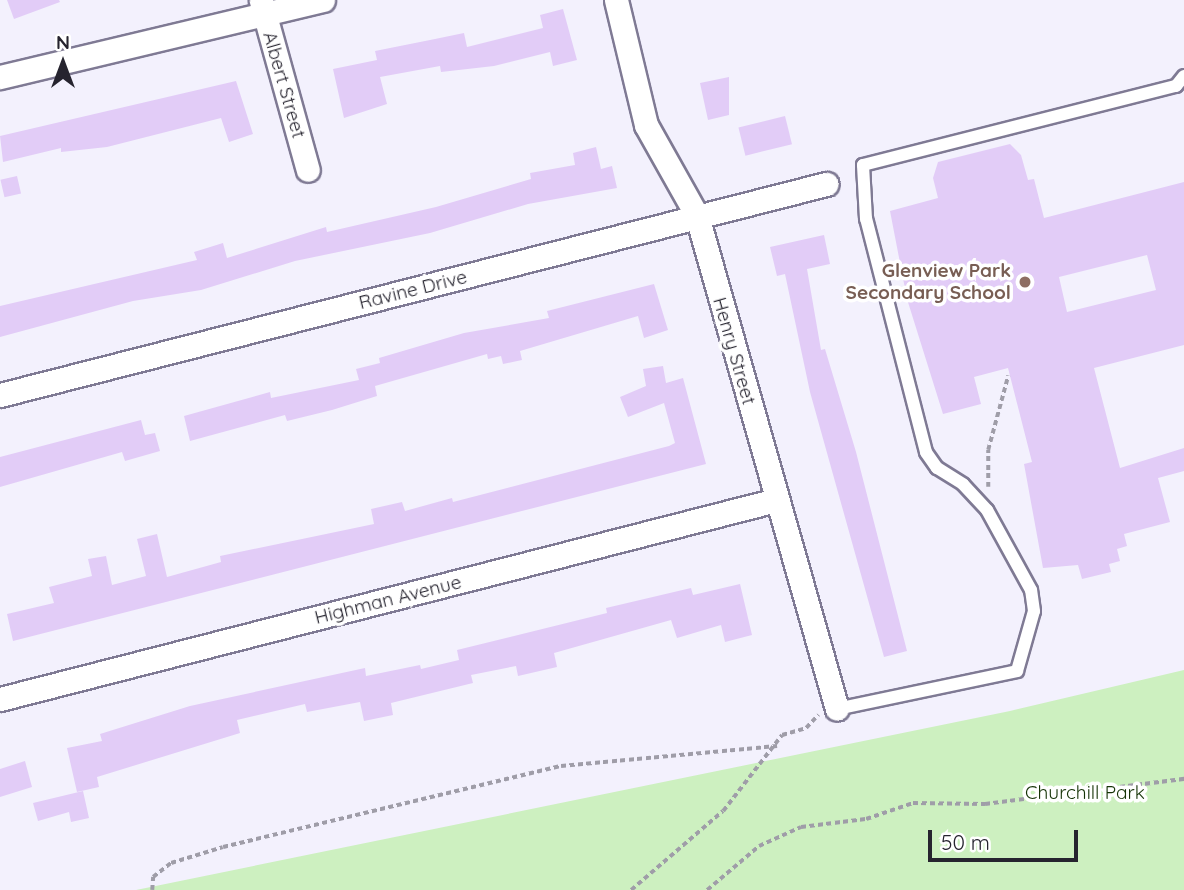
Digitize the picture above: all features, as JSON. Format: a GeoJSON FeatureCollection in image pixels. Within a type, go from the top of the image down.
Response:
{"type":"FeatureCollection","features":[{"type":"Feature","properties":{"kind":"street"},"geometry":{"type":"LineString","coordinates":[[0,77],[262,7],[323,0]]}},
{"type":"Feature","properties":{"kind":"street","name":"Henry Street"},"geometry":{"type":"LineString","coordinates":[[616,0],[646,125],[697,216],[836,709]]}},
{"type":"Feature","properties":{"kind":"street","name":"Albert Street"},"geometry":{"type":"LineString","coordinates":[[262,7],[308,170]]}},
{"type":"Feature","properties":{"kind":"street","name":"Ravine Drive"},"geometry":{"type":"LineString","coordinates":[[0,395],[826,184]]}},
{"type":"Feature","properties":{"kind":"street","name":"Highman Avenue"},"geometry":{"type":"LineString","coordinates":[[0,699],[776,500]]}},
{"type":"Feature","properties":{"kind":"lane"},"geometry":{"type":"LineString","coordinates":[[836,709],[1017,671],[1030,639],[1031,590],[988,510],[964,484],[937,468],[926,452],[866,219],[863,165],[1176,86],[1184,76]]}},
{"type":"Feature","properties":{"kind":"path"},"geometry":{"type":"LineString","coordinates":[[988,510],[988,450],[1008,376]]}},
{"type":"Feature","properties":{"kind":"path"},"geometry":{"type":"LineString","coordinates":[[631,890],[723,811],[777,746],[782,735],[806,728],[822,711],[836,709]]}},
{"type":"Feature","properties":{"kind":"path"},"geometry":{"type":"LineString","coordinates":[[152,890],[153,877],[171,863],[210,851],[561,766],[777,746]]}},
{"type":"Feature","properties":{"kind":"path"},"geometry":{"type":"LineString","coordinates":[[707,890],[759,846],[801,827],[866,819],[913,803],[985,804],[1184,779]]}},
{"type":"Feature","properties":{"kind":"green space","name":"Churchill Park"},"geometry":{"type":"Polygon","coordinates":[[[1184,670],[1184,890],[136,890],[1010,711],[1184,670]]]}},
{"type":"Feature","properties":{"kind":"building"},"geometry":{"type":"Polygon","coordinates":[[[7,0],[59,0],[60,2],[14,19],[7,0]]]}},
{"type":"Feature","properties":{"kind":"building"},"geometry":{"type":"Polygon","coordinates":[[[563,9],[577,60],[553,66],[550,52],[494,66],[441,72],[440,66],[380,77],[387,104],[344,118],[333,69],[377,60],[375,51],[464,33],[467,47],[543,28],[540,15],[563,9]]]}},
{"type":"Feature","properties":{"kind":"building"},"geometry":{"type":"Polygon","coordinates":[[[729,77],[729,115],[708,120],[700,83],[729,77]]]}},
{"type":"Feature","properties":{"kind":"building"},"geometry":{"type":"Polygon","coordinates":[[[236,81],[253,134],[229,142],[221,118],[107,147],[61,152],[61,148],[3,162],[0,136],[236,81]]]}},
{"type":"Feature","properties":{"kind":"building"},"geometry":{"type":"Polygon","coordinates":[[[785,116],[792,144],[745,156],[738,128],[785,116]]]}},
{"type":"Feature","properties":{"kind":"building"},"geometry":{"type":"Polygon","coordinates":[[[1010,144],[1021,155],[1028,180],[1034,179],[1044,218],[1184,182],[1184,345],[1094,368],[1120,468],[1184,448],[1184,471],[1158,478],[1170,522],[1124,534],[1127,546],[1117,549],[1120,561],[1109,564],[1111,572],[1082,579],[1078,565],[1043,568],[1024,464],[1032,462],[1008,368],[974,377],[981,404],[943,414],[907,299],[890,211],[938,198],[933,178],[938,162],[1010,144]],[[1147,255],[1059,277],[1067,312],[1156,290],[1147,255]]]}},
{"type":"Feature","properties":{"kind":"building"},"geometry":{"type":"Polygon","coordinates":[[[596,147],[601,169],[612,166],[617,188],[528,204],[430,233],[295,261],[201,290],[133,301],[0,337],[0,306],[197,260],[194,252],[223,243],[227,258],[326,227],[327,232],[436,207],[531,179],[530,173],[575,165],[573,153],[596,147]]]}},
{"type":"Feature","properties":{"kind":"building"},"geometry":{"type":"Polygon","coordinates":[[[17,176],[21,194],[4,197],[0,180],[17,176]]]}},
{"type":"Feature","properties":{"kind":"building"},"geometry":{"type":"Polygon","coordinates":[[[824,235],[830,264],[807,269],[821,350],[825,349],[856,452],[907,651],[884,657],[810,392],[785,274],[777,276],[770,247],[824,235]]]}},
{"type":"Feature","properties":{"kind":"building"},"geometry":{"type":"Polygon","coordinates":[[[654,284],[668,330],[644,338],[638,316],[520,351],[522,360],[503,364],[501,356],[488,359],[487,354],[375,386],[377,396],[332,410],[287,421],[285,415],[190,441],[184,416],[270,392],[271,398],[359,380],[356,369],[380,363],[379,358],[464,333],[549,318],[547,311],[654,284]]]}},
{"type":"Feature","properties":{"kind":"building"},"geometry":{"type":"Polygon","coordinates":[[[663,366],[666,383],[683,378],[706,464],[13,641],[7,614],[54,603],[49,587],[92,576],[88,559],[106,556],[112,585],[146,576],[137,539],[157,534],[167,577],[221,562],[220,556],[374,524],[371,509],[402,502],[405,511],[452,498],[453,502],[669,446],[675,443],[664,403],[628,417],[620,397],[646,386],[643,369],[663,366]]]}},
{"type":"Feature","properties":{"kind":"building"},"geometry":{"type":"Polygon","coordinates":[[[141,420],[145,435],[155,433],[160,451],[125,461],[122,452],[0,487],[0,457],[141,420]]]}},
{"type":"Feature","properties":{"kind":"building"},"geometry":{"type":"Polygon","coordinates":[[[740,584],[752,635],[725,642],[721,625],[677,638],[671,620],[554,653],[557,667],[518,676],[516,666],[471,675],[473,683],[391,703],[393,715],[364,721],[360,702],[307,712],[305,704],[237,720],[240,733],[97,777],[99,787],[77,792],[67,748],[102,741],[100,734],[190,706],[365,668],[366,676],[420,665],[421,669],[459,660],[457,650],[607,613],[606,608],[691,588],[693,595],[740,584]]]}},
{"type":"Feature","properties":{"kind":"building"},"geometry":{"type":"Polygon","coordinates":[[[25,761],[32,787],[0,797],[0,769],[25,761]]]}},
{"type":"Feature","properties":{"kind":"building"},"geometry":{"type":"Polygon","coordinates":[[[83,791],[89,818],[71,822],[69,812],[38,821],[33,803],[83,791]]]}},
{"type":"Feature","properties":{"kind":"place","name":"Glenview Park Secondary School"},"geometry":{"type":"Point","coordinates":[1025,282]}}]}
